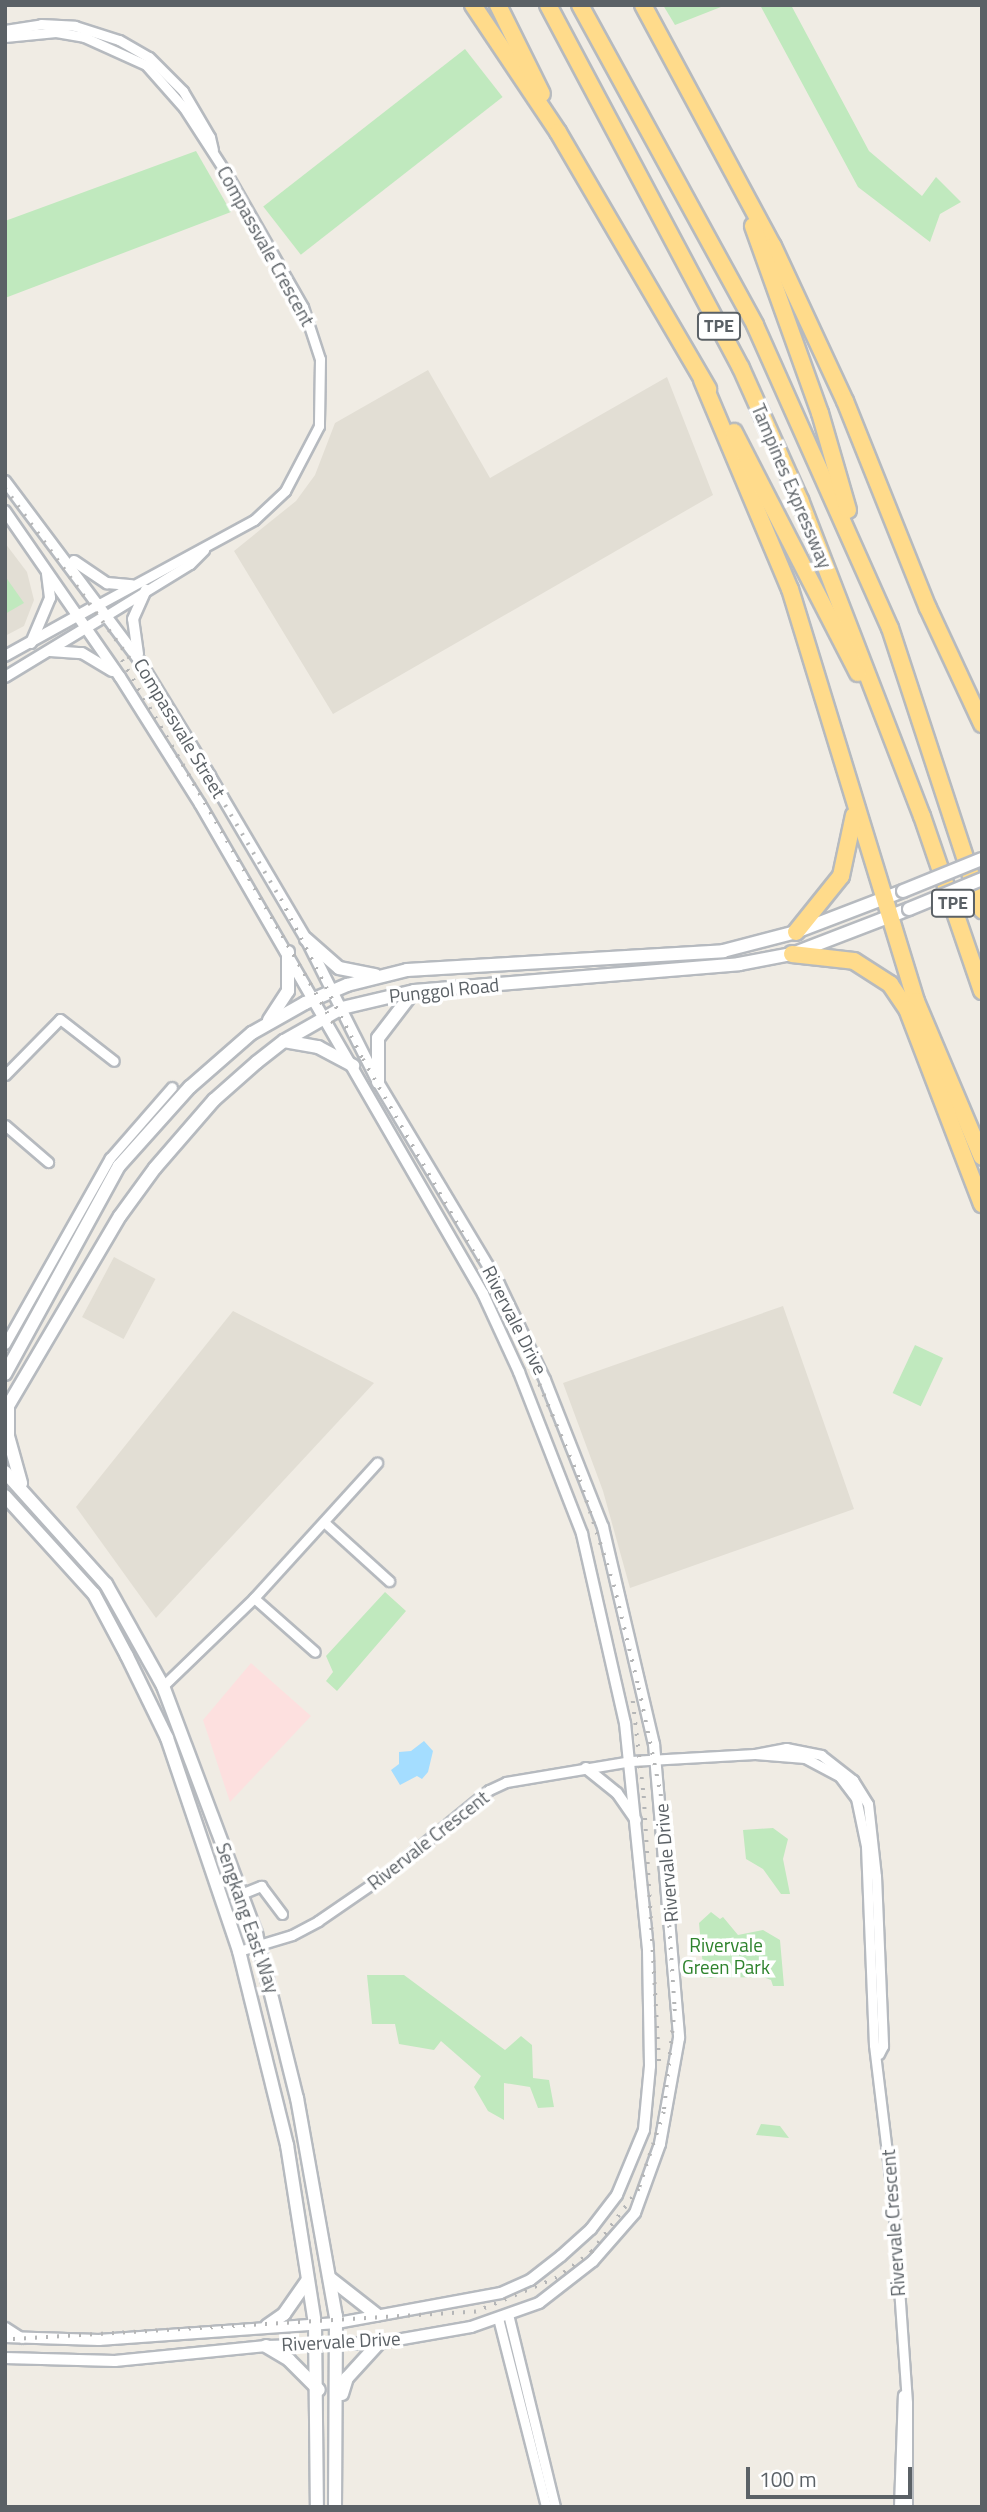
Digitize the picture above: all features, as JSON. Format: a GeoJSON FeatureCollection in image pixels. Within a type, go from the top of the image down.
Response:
{"type":"FeatureCollection","features":[{"type":"Feature","properties":{"kind":"highway"},"geometry":{"type":"LineString","coordinates":[[473,5],[558,132],[702,380],[857,671],[869,681]]}},
{"type":"Feature","properties":{"kind":"highway"},"geometry":{"type":"LineString","coordinates":[[498,5],[558,132]]}},
{"type":"Feature","properties":{"kind":"highway","name":"Tampines Expressway"},"geometry":{"type":"LineString","coordinates":[[548,5],[741,368],[800,500],[982,991]]}},
{"type":"Feature","properties":{"kind":"highway","name":"Tampines Expressway"},"geometry":{"type":"LineString","coordinates":[[580,5],[755,325],[890,628],[982,910]]}},
{"type":"Feature","properties":{"kind":"highway"},"geometry":{"type":"LineString","coordinates":[[643,5],[773,246],[845,401],[928,608],[982,724]]}},
{"type":"Feature","properties":{"kind":"highway"},"geometry":{"type":"LineString","coordinates":[[718,144],[755,231],[816,400],[842,492],[890,628]]}},
{"type":"Feature","properties":{"kind":"highway"},"geometry":{"type":"LineString","coordinates":[[702,380],[790,589],[838,737],[855,810],[890,917],[948,1079],[982,1157]]}},
{"type":"Feature","properties":{"kind":"highway"},"geometry":{"type":"LineString","coordinates":[[796,932],[841,876],[855,810]]}},
{"type":"Feature","properties":{"kind":"highway"},"geometry":{"type":"LineString","coordinates":[[792,954],[827,955],[873,970],[907,1009],[982,1204]]}},
{"type":"Feature","properties":{"kind":"highway"},"geometry":{"type":"LineString","coordinates":[[925,1054],[948,1079]]}},
{"type":"Feature","properties":{"kind":"highway"},"geometry":{"type":"LineString","coordinates":[[964,1114],[972,1180]]}},
{"type":"Feature","properties":{"kind":"main road","name":"Punggol Road"},"geometry":{"type":"LineString","coordinates":[[5,1374],[9,1356],[58,1273],[115,1162],[167,1102],[252,1033],[313,998],[377,976],[573,957],[695,956],[796,932],[982,859]]}},
{"type":"Feature","properties":{"kind":"main road","name":"Punggol Road"},"geometry":{"type":"LineString","coordinates":[[7,1408],[141,1185],[214,1100],[284,1041],[342,1008],[414,991],[695,970],[792,954],[982,879]]}},
{"type":"Feature","properties":{"kind":"main road"},"geometry":{"type":"LineString","coordinates":[[306,939],[339,968],[377,976]]}},
{"type":"Feature","properties":{"kind":"main road"},"geometry":{"type":"LineString","coordinates":[[252,1033],[274,1016],[288,991],[288,952]]}},
{"type":"Feature","properties":{"kind":"main road"},"geometry":{"type":"LineString","coordinates":[[379,1082],[378,1038],[414,991]]}},
{"type":"Feature","properties":{"kind":"main road"},"geometry":{"type":"LineString","coordinates":[[284,1041],[318,1047],[353,1066]]}},
{"type":"Feature","properties":{"kind":"main road"},"geometry":{"type":"LineString","coordinates":[[7,1408],[8,1436],[22,1487]]}},
{"type":"Feature","properties":{"kind":"main road","name":"Sengkang East Way"},"geometry":{"type":"LineString","coordinates":[[5,1472],[22,1487],[106,1584],[163,1686],[260,1946],[297,2098],[337,2323],[339,2401],[335,2507]]}},
{"type":"Feature","properties":{"kind":"main road","name":"Sengkang East Way"},"geometry":{"type":"LineString","coordinates":[[5,1496],[26,1514],[94,1594],[127,1656],[167,1738],[239,1951],[287,2145],[315,2324],[319,2390],[317,2507]]}},
{"type":"Feature","properties":{"kind":"main road"},"geometry":{"type":"LineString","coordinates":[[5,1511],[26,1514]]}},
{"type":"Feature","properties":{"kind":"main road"},"geometry":{"type":"LineString","coordinates":[[329,2276],[377,2315]]}},
{"type":"Feature","properties":{"kind":"main road"},"geometry":{"type":"LineString","coordinates":[[267,2326],[284,2314],[307,2281]]}},
{"type":"Feature","properties":{"kind":"main road"},"geometry":{"type":"LineString","coordinates":[[339,2401],[347,2378],[379,2343]]}},
{"type":"Feature","properties":{"kind":"main road"},"geometry":{"type":"LineString","coordinates":[[266,2346],[289,2360],[319,2390]]}},
{"type":"Feature","properties":{"kind":"street","name":"Compassvale Crescent"},"geometry":{"type":"LineString","coordinates":[[5,30],[40,24],[75,26],[119,40],[149,57],[183,91],[210,137],[213,150]]}},
{"type":"Feature","properties":{"kind":"street","name":"Compassvale Crescent"},"geometry":{"type":"LineString","coordinates":[[5,37],[56,33],[84,37],[118,50],[146,65],[170,91],[213,150],[303,307],[320,359],[322,405],[306,458],[285,491],[254,520],[99,604]]}},
{"type":"Feature","properties":{"kind":"street","name":"Compassvale Street"},"geometry":{"type":"LineString","coordinates":[[5,481],[58,547],[139,660],[306,939],[331,990]]}},
{"type":"Feature","properties":{"kind":"street","name":"Compassvale Street"},"geometry":{"type":"LineString","coordinates":[[5,511],[120,677],[288,952],[313,998]]}},
{"type":"Feature","properties":{"kind":"street","name":"Compassvale Crescent"},"geometry":{"type":"LineString","coordinates":[[107,615],[190,564],[208,546]]}},
{"type":"Feature","properties":{"kind":"street"},"geometry":{"type":"LineString","coordinates":[[58,547],[107,583],[132,584]]}},
{"type":"Feature","properties":{"kind":"street"},"geometry":{"type":"LineString","coordinates":[[31,643],[50,598],[47,571]]}},
{"type":"Feature","properties":{"kind":"street"},"geometry":{"type":"LineString","coordinates":[[139,660],[132,632],[135,611],[146,590]]}},
{"type":"Feature","properties":{"kind":"street"},"geometry":{"type":"LineString","coordinates":[[5,656],[99,604]]}},
{"type":"Feature","properties":{"kind":"street"},"geometry":{"type":"LineString","coordinates":[[5,677],[107,615]]}},
{"type":"Feature","properties":{"kind":"street"},"geometry":{"type":"LineString","coordinates":[[49,651],[82,653],[120,677]]}},
{"type":"Feature","properties":{"kind":"street","name":"Rivervale Drive"},"geometry":{"type":"LineString","coordinates":[[5,2358],[115,2361],[266,2346],[379,2343],[503,2316],[539,2302],[609,2245],[635,2213],[660,2144],[679,2038],[656,1760],[617,1581],[582,1470],[499,1284],[379,1082],[331,990]]}},
{"type":"Feature","properties":{"kind":"street","name":"Rivervale Drive"},"geometry":{"type":"LineString","coordinates":[[5,2337],[99,2340],[337,2323],[476,2301],[530,2280],[591,2229],[617,2195],[644,2130],[650,2066],[648,1950],[638,1822],[631,1761],[593,1577],[559,1472],[483,1294],[313,998]]}},
{"type":"Feature","properties":{"kind":"street"},"geometry":{"type":"LineString","coordinates":[[5,1075],[60,1019],[114,1061]]}},
{"type":"Feature","properties":{"kind":"street"},"geometry":{"type":"LineString","coordinates":[[167,1102],[172,1087]]}},
{"type":"Feature","properties":{"kind":"street"},"geometry":{"type":"LineString","coordinates":[[5,1125],[48,1162]]}},
{"type":"Feature","properties":{"kind":"street"},"geometry":{"type":"LineString","coordinates":[[5,1344],[45,1267],[115,1162]]}},
{"type":"Feature","properties":{"kind":"street"},"geometry":{"type":"LineString","coordinates":[[45,1267],[58,1273]]}},
{"type":"Feature","properties":{"kind":"street"},"geometry":{"type":"LineString","coordinates":[[163,1686],[254,1598],[377,1463]]}},
{"type":"Feature","properties":{"kind":"street"},"geometry":{"type":"LineString","coordinates":[[324,1522],[389,1581]]}},
{"type":"Feature","properties":{"kind":"street"},"geometry":{"type":"LineString","coordinates":[[254,1598],[315,1652]]}},
{"type":"Feature","properties":{"kind":"street","name":"Rivervale Crescent"},"geometry":{"type":"LineString","coordinates":[[239,1951],[260,1946],[309,1926],[368,1888],[489,1790],[506,1782],[631,1761],[754,1754],[786,1748],[821,1755],[853,1780],[868,1804],[876,1876],[883,2046],[878,2054],[904,2393],[908,2507]]}},
{"type":"Feature","properties":{"kind":"street"},"geometry":{"type":"LineString","coordinates":[[586,1768],[617,1793],[638,1822]]}},
{"type":"Feature","properties":{"kind":"street"},"geometry":{"type":"LineString","coordinates":[[240,1894],[261,1886],[282,1914]]}},
{"type":"Feature","properties":{"kind":"street"},"geometry":{"type":"LineString","coordinates":[[503,2316],[548,2500],[555,2507]]}},
{"type":"Feature","properties":{"kind":"street"},"geometry":{"type":"LineString","coordinates":[[5,2328],[23,2338]]}},
{"type":"Feature","properties":{"kind":"street","name":"Rivervale Crescent"},"geometry":{"type":"LineString","coordinates":[[899,2507],[904,2393]]}},
{"type":"Feature","properties":{"kind":"shaded area"},"geometry":{"type":"Polygon","coordinates":[[[428,370],[490,478],[667,377],[713,495],[333,714],[234,551],[296,501],[315,475],[335,423],[428,370]]]}},
{"type":"Feature","properties":{"kind":"shaded area"},"geometry":{"type":"Polygon","coordinates":[[[5,543],[27,572],[34,600],[24,626],[5,636],[5,543]]]}},
{"type":"Feature","properties":{"kind":"shaded area"},"geometry":{"type":"Polygon","coordinates":[[[114,1257],[155,1279],[124,1339],[82,1317],[114,1257]]]}},
{"type":"Feature","properties":{"kind":"shaded area"},"geometry":{"type":"Polygon","coordinates":[[[783,1306],[854,1509],[630,1588],[603,1491],[563,1383],[783,1306]]]}},
{"type":"Feature","properties":{"kind":"shaded area"},"geometry":{"type":"Polygon","coordinates":[[[233,1311],[374,1383],[156,1618],[76,1507],[233,1311]]]}},
{"type":"Feature","properties":{"kind":"shaded area"},"geometry":{"type":"Polygon","coordinates":[[[251,1663],[311,1716],[230,1802],[203,1720],[251,1663]]]}},
{"type":"Feature","properties":{"kind":"green space"},"geometry":{"type":"Polygon","coordinates":[[[663,5],[726,5],[675,25],[663,5]]]}},
{"type":"Feature","properties":{"kind":"green space"},"geometry":{"type":"Polygon","coordinates":[[[760,5],[791,5],[869,151],[922,196],[936,177],[961,202],[940,214],[930,242],[858,187],[760,5]]]}},
{"type":"Feature","properties":{"kind":"green space"},"geometry":{"type":"Polygon","coordinates":[[[465,49],[503,97],[301,255],[263,207],[465,49]]]}},
{"type":"Feature","properties":{"kind":"green space"},"geometry":{"type":"Polygon","coordinates":[[[196,151],[231,212],[5,298],[5,221],[196,151]]]}},
{"type":"Feature","properties":{"kind":"green space"},"geometry":{"type":"Polygon","coordinates":[[[5,576],[24,603],[5,614],[5,576]]]}},
{"type":"Feature","properties":{"kind":"green space"},"geometry":{"type":"Polygon","coordinates":[[[915,1345],[943,1358],[921,1406],[893,1393],[915,1345]]]}},
{"type":"Feature","properties":{"kind":"green space"},"geometry":{"type":"Polygon","coordinates":[[[385,1592],[406,1611],[337,1691],[326,1681],[333,1672],[326,1656],[385,1592]]]}},
{"type":"Feature","properties":{"kind":"green space"},"geometry":{"type":"Polygon","coordinates":[[[773,1828],[788,1839],[783,1859],[790,1894],[781,1894],[763,1869],[746,1859],[743,1830],[773,1828]]]}},
{"type":"Feature","properties":{"kind":"green space","name":"Rivervale Green Park"},"geometry":{"type":"Polygon","coordinates":[[[711,1912],[720,1919],[723,1917],[738,1935],[763,1930],[780,1940],[784,1986],[773,1986],[771,1980],[763,1977],[704,1978],[699,1923],[711,1912]]]}},
{"type":"Feature","properties":{"kind":"green space"},"geometry":{"type":"Polygon","coordinates":[[[367,1975],[404,1975],[505,2050],[521,2036],[532,2045],[533,2078],[549,2080],[554,2107],[538,2108],[530,2087],[504,2083],[504,2120],[488,2111],[474,2087],[481,2076],[441,2041],[434,2050],[399,2044],[395,2024],[372,2024],[367,1975]]]}},
{"type":"Feature","properties":{"kind":"green space"},"geometry":{"type":"Polygon","coordinates":[[[761,2124],[780,2126],[789,2138],[756,2135],[761,2124]]]}},
{"type":"Feature","properties":{"kind":"water"},"geometry":{"type":"Polygon","coordinates":[[[424,1741],[433,1751],[428,1772],[422,1779],[417,1776],[400,1785],[391,1770],[399,1764],[399,1752],[411,1751],[424,1741]]]}},
{"type":"Feature","properties":{"kind":"railway"},"geometry":{"type":"LineString","coordinates":[[5,488],[175,720],[281,899],[363,1059],[505,1307],[531,1364],[580,1480],[614,1585],[639,1688],[661,1794],[675,2009],[664,2112],[639,2189],[592,2252],[557,2278],[476,2312],[5,2340]]}},
{"type":"Feature","properties":{"kind":"railway"},"geometry":{"type":"LineString","coordinates":[[122,660],[337,1029]]}},
{"type":"Feature","properties":{"kind":"railway"},"geometry":{"type":"LineString","coordinates":[[633,1701],[644,1796],[660,2070]]}}]}
